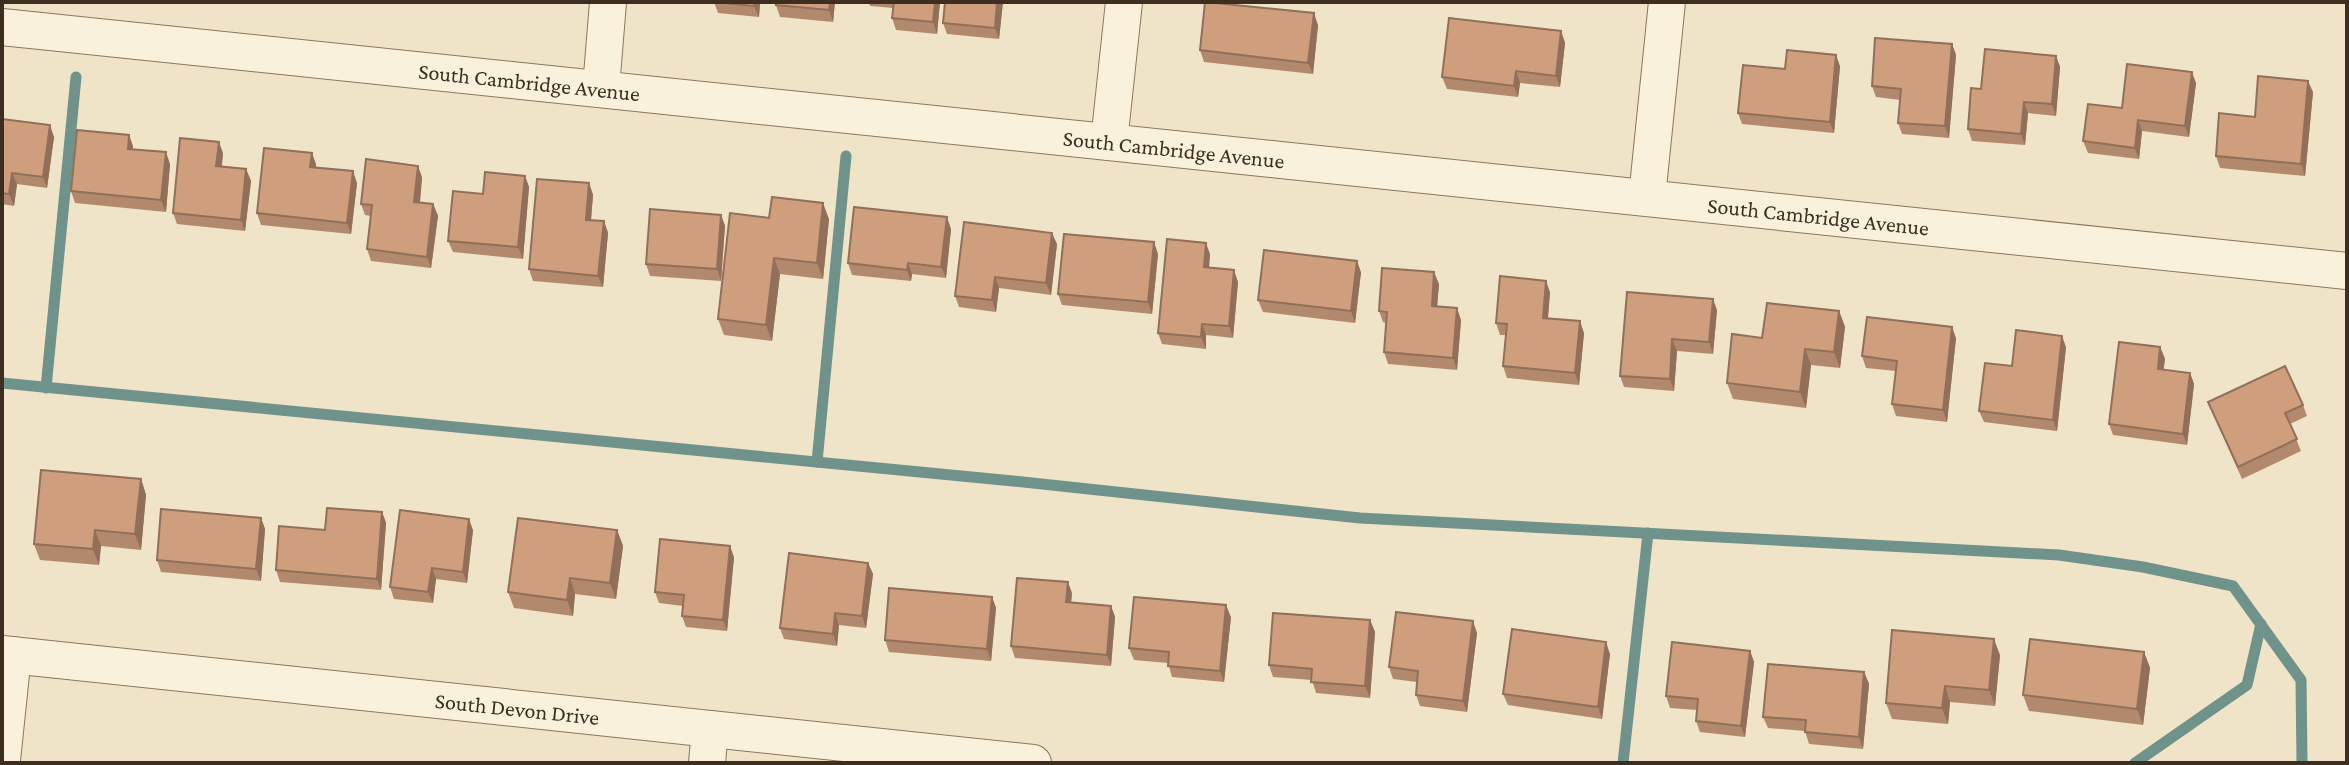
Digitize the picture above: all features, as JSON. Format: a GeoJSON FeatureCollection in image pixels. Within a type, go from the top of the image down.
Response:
{"type":"FeatureCollection","features":[{"type":"Feature","properties":{"kind":"street"},"geometry":{"type":"LineString","coordinates":[[601,88],[608,2]]}},
{"type":"Feature","properties":{"kind":"street"},"geometry":{"type":"LineString","coordinates":[[1109,142],[1124,2]]}},
{"type":"Feature","properties":{"kind":"street"},"geometry":{"type":"LineString","coordinates":[[1647,197],[1667,2]]}},
{"type":"Feature","properties":{"kind":"street","name":"South Cambridge Avenue"},"geometry":{"type":"LineString","coordinates":[[2,27],[2347,271]]}},
{"type":"Feature","properties":{"kind":"street"},"geometry":{"type":"LineString","coordinates":[[2,760],[7,654]]}},
{"type":"Feature","properties":{"kind":"street","name":"South Devon Drive"},"geometry":{"type":"LineString","coordinates":[[7,654],[708,746],[1033,763]]}},
{"type":"Feature","properties":{"kind":"building"},"geometry":{"type":"Polygon","coordinates":[[[714,2],[755,2],[754,6],[714,2]]]}},
{"type":"Feature","properties":{"kind":"building"},"geometry":{"type":"Polygon","coordinates":[[[777,2],[830,2],[829,10],[776,5],[777,2]]]}},
{"type":"Feature","properties":{"kind":"building"},"geometry":{"type":"Polygon","coordinates":[[[894,2],[935,2],[933,22],[892,18],[894,2]]]}},
{"type":"Feature","properties":{"kind":"building"},"geometry":{"type":"Polygon","coordinates":[[[945,2],[997,2],[995,28],[943,23],[945,2]]]}},
{"type":"Feature","properties":{"kind":"building"},"geometry":{"type":"Polygon","coordinates":[[[1205,2],[1314,13],[1308,63],[1200,50],[1205,2]]]}},
{"type":"Feature","properties":{"kind":"building"},"geometry":{"type":"Polygon","coordinates":[[[1449,18],[1561,31],[1556,76],[1516,71],[1514,86],[1442,77],[1449,18]]]}},
{"type":"Feature","properties":{"kind":"building"},"geometry":{"type":"Polygon","coordinates":[[[1875,38],[1952,44],[1945,126],[1898,123],[1901,89],[1872,86],[1875,38]]]}},
{"type":"Feature","properties":{"kind":"building"},"geometry":{"type":"Polygon","coordinates":[[[1985,49],[2056,56],[2052,104],[2024,102],[2021,134],[1968,129],[1971,88],[1981,89],[1985,49]]]}},
{"type":"Feature","properties":{"kind":"building"},"geometry":{"type":"Polygon","coordinates":[[[1787,50],[1836,55],[1830,122],[1738,113],[1743,65],[1785,69],[1787,50]]]}},
{"type":"Feature","properties":{"kind":"building"},"geometry":{"type":"Polygon","coordinates":[[[2127,64],[2192,72],[2185,126],[2138,120],[2135,148],[2083,141],[2088,104],[2122,108],[2127,64]]]}},
{"type":"Feature","properties":{"kind":"building"},"geometry":{"type":"Polygon","coordinates":[[[2258,76],[2308,81],[2301,164],[2216,156],[2219,113],[2255,117],[2258,76]]]}},
{"type":"Feature","properties":{"kind":"building"},"geometry":{"type":"Polygon","coordinates":[[[2,119],[50,125],[43,177],[12,173],[9,194],[2,193],[2,119]]]}},
{"type":"Feature","properties":{"kind":"building"},"geometry":{"type":"Polygon","coordinates":[[[77,130],[129,135],[128,149],[166,152],[161,200],[71,191],[77,130]]]}},
{"type":"Feature","properties":{"kind":"building"},"geometry":{"type":"Polygon","coordinates":[[[180,138],[219,142],[216,166],[246,169],[241,220],[173,213],[180,138]]]}},
{"type":"Feature","properties":{"kind":"building"},"geometry":{"type":"Polygon","coordinates":[[[264,148],[312,153],[310,167],[353,171],[347,223],[257,213],[264,148]]]}},
{"type":"Feature","properties":{"kind":"building"},"geometry":{"type":"Polygon","coordinates":[[[366,159],[418,166],[414,202],[433,204],[427,257],[367,249],[372,205],[361,204],[366,159]]]}},
{"type":"Feature","properties":{"kind":"building"},"geometry":{"type":"Polygon","coordinates":[[[485,172],[525,176],[518,247],[448,241],[453,191],[483,194],[485,172]]]}},
{"type":"Feature","properties":{"kind":"building"},"geometry":{"type":"Polygon","coordinates":[[[537,179],[589,183],[586,220],[604,221],[598,276],[529,269],[537,179]]]}},
{"type":"Feature","properties":{"kind":"building"},"geometry":{"type":"Polygon","coordinates":[[[772,197],[823,203],[817,263],[774,258],[766,325],[718,319],[730,213],[769,218],[772,197]]]}},
{"type":"Feature","properties":{"kind":"building"},"geometry":{"type":"Polygon","coordinates":[[[854,207],[947,217],[941,267],[908,263],[907,270],[848,263],[854,207]]]}},
{"type":"Feature","properties":{"kind":"building"},"geometry":{"type":"Polygon","coordinates":[[[650,209],[721,215],[717,269],[646,264],[650,209]]]}},
{"type":"Feature","properties":{"kind":"building"},"geometry":{"type":"Polygon","coordinates":[[[964,222],[1052,233],[1046,283],[995,277],[992,300],[955,296],[964,222]]]}},
{"type":"Feature","properties":{"kind":"building"},"geometry":{"type":"Polygon","coordinates":[[[1064,234],[1154,242],[1148,302],[1058,294],[1064,234]]]}},
{"type":"Feature","properties":{"kind":"building"},"geometry":{"type":"Polygon","coordinates":[[[1167,239],[1206,243],[1204,267],[1234,270],[1229,326],[1202,324],[1201,337],[1158,333],[1167,239]]]}},
{"type":"Feature","properties":{"kind":"building"},"geometry":{"type":"Polygon","coordinates":[[[1264,250],[1357,261],[1351,311],[1258,300],[1264,250]]]}},
{"type":"Feature","properties":{"kind":"building"},"geometry":{"type":"Polygon","coordinates":[[[1382,268],[1434,272],[1432,306],[1457,308],[1453,358],[1384,352],[1387,312],[1379,311],[1382,268]]]}},
{"type":"Feature","properties":{"kind":"building"},"geometry":{"type":"Polygon","coordinates":[[[1500,276],[1546,281],[1543,318],[1580,321],[1575,373],[1503,366],[1507,324],[1496,323],[1500,276]]]}},
{"type":"Feature","properties":{"kind":"building"},"geometry":{"type":"Polygon","coordinates":[[[1627,292],[1713,299],[1709,342],[1672,339],[1670,379],[1620,376],[1627,292]]]}},
{"type":"Feature","properties":{"kind":"building"},"geometry":{"type":"Polygon","coordinates":[[[1767,303],[1839,311],[1834,352],[1805,349],[1800,392],[1727,383],[1732,334],[1762,338],[1767,303]]]}},
{"type":"Feature","properties":{"kind":"building"},"geometry":{"type":"Polygon","coordinates":[[[1867,317],[1952,327],[1943,410],[1892,404],[1897,361],[1862,356],[1867,317]]]}},
{"type":"Feature","properties":{"kind":"building"},"geometry":{"type":"Polygon","coordinates":[[[2016,330],[2062,336],[2053,420],[1979,411],[1985,363],[2012,366],[2016,330]]]}},
{"type":"Feature","properties":{"kind":"building"},"geometry":{"type":"Polygon","coordinates":[[[2119,342],[2160,347],[2158,369],[2190,373],[2183,434],[2109,424],[2119,342]]]}},
{"type":"Feature","properties":{"kind":"building"},"geometry":{"type":"Polygon","coordinates":[[[2285,366],[2303,405],[2285,413],[2297,439],[2238,467],[2208,402],[2285,366]]]}},
{"type":"Feature","properties":{"kind":"building"},"geometry":{"type":"Polygon","coordinates":[[[41,470],[141,479],[135,534],[95,530],[93,549],[34,544],[41,470]]]}},
{"type":"Feature","properties":{"kind":"building"},"geometry":{"type":"Polygon","coordinates":[[[327,508],[382,512],[377,579],[276,570],[279,526],[325,530],[327,508]]]}},
{"type":"Feature","properties":{"kind":"building"},"geometry":{"type":"Polygon","coordinates":[[[161,509],[261,518],[256,569],[157,560],[161,509]]]}},
{"type":"Feature","properties":{"kind":"building"},"geometry":{"type":"Polygon","coordinates":[[[400,510],[469,519],[463,572],[432,568],[428,592],[390,587],[400,510]]]}},
{"type":"Feature","properties":{"kind":"building"},"geometry":{"type":"Polygon","coordinates":[[[518,518],[617,530],[610,583],[570,578],[567,600],[508,592],[518,518]]]}},
{"type":"Feature","properties":{"kind":"building"},"geometry":{"type":"Polygon","coordinates":[[[660,539],[730,546],[723,620],[682,616],[684,595],[655,592],[660,539]]]}},
{"type":"Feature","properties":{"kind":"building"},"geometry":{"type":"Polygon","coordinates":[[[789,553],[868,563],[862,616],[835,613],[833,634],[780,628],[789,553]]]}},
{"type":"Feature","properties":{"kind":"building"},"geometry":{"type":"Polygon","coordinates":[[[1017,578],[1068,582],[1066,602],[1111,606],[1107,655],[1011,646],[1017,578]]]}},
{"type":"Feature","properties":{"kind":"building"},"geometry":{"type":"Polygon","coordinates":[[[889,588],[992,597],[987,649],[885,640],[889,588]]]}},
{"type":"Feature","properties":{"kind":"building"},"geometry":{"type":"Polygon","coordinates":[[[1134,597],[1226,605],[1220,671],[1168,666],[1169,652],[1129,648],[1134,597]]]}},
{"type":"Feature","properties":{"kind":"building"},"geometry":{"type":"Polygon","coordinates":[[[1396,612],[1473,621],[1463,701],[1416,695],[1418,671],[1389,667],[1396,612]]]}},
{"type":"Feature","properties":{"kind":"building"},"geometry":{"type":"Polygon","coordinates":[[[1273,613],[1370,620],[1365,686],[1311,682],[1312,669],[1269,665],[1273,613]]]}},
{"type":"Feature","properties":{"kind":"building"},"geometry":{"type":"Polygon","coordinates":[[[1512,629],[1606,642],[1598,707],[1503,694],[1512,629]]]}},
{"type":"Feature","properties":{"kind":"building"},"geometry":{"type":"Polygon","coordinates":[[[1892,630],[1994,639],[1989,690],[1945,686],[1942,708],[1886,703],[1892,630]]]}},
{"type":"Feature","properties":{"kind":"building"},"geometry":{"type":"Polygon","coordinates":[[[2030,639],[2144,652],[2137,709],[2023,695],[2030,639]]]}},
{"type":"Feature","properties":{"kind":"building"},"geometry":{"type":"Polygon","coordinates":[[[1672,642],[1750,651],[1741,726],[1696,721],[1698,699],[1666,696],[1672,642]]]}},
{"type":"Feature","properties":{"kind":"building"},"geometry":{"type":"Polygon","coordinates":[[[1768,664],[1864,672],[1859,737],[1805,732],[1806,720],[1763,717],[1768,664]]]}},
{"type":"Feature","properties":{"kind":"waterway"},"geometry":{"type":"LineString","coordinates":[[46,388],[76,77]]}},
{"type":"Feature","properties":{"kind":"waterway"},"geometry":{"type":"LineString","coordinates":[[817,462],[846,156]]}},
{"type":"Feature","properties":{"kind":"waterway"},"geometry":{"type":"LineString","coordinates":[[2,383],[1013,481],[1360,518],[2059,555],[2143,567],[2233,586],[2301,680],[2302,763]]}},
{"type":"Feature","properties":{"kind":"waterway"},"geometry":{"type":"LineString","coordinates":[[1623,763],[1648,533]]}},
{"type":"Feature","properties":{"kind":"waterway"},"geometry":{"type":"LineString","coordinates":[[2135,763],[2247,685],[2261,624]]}}]}
